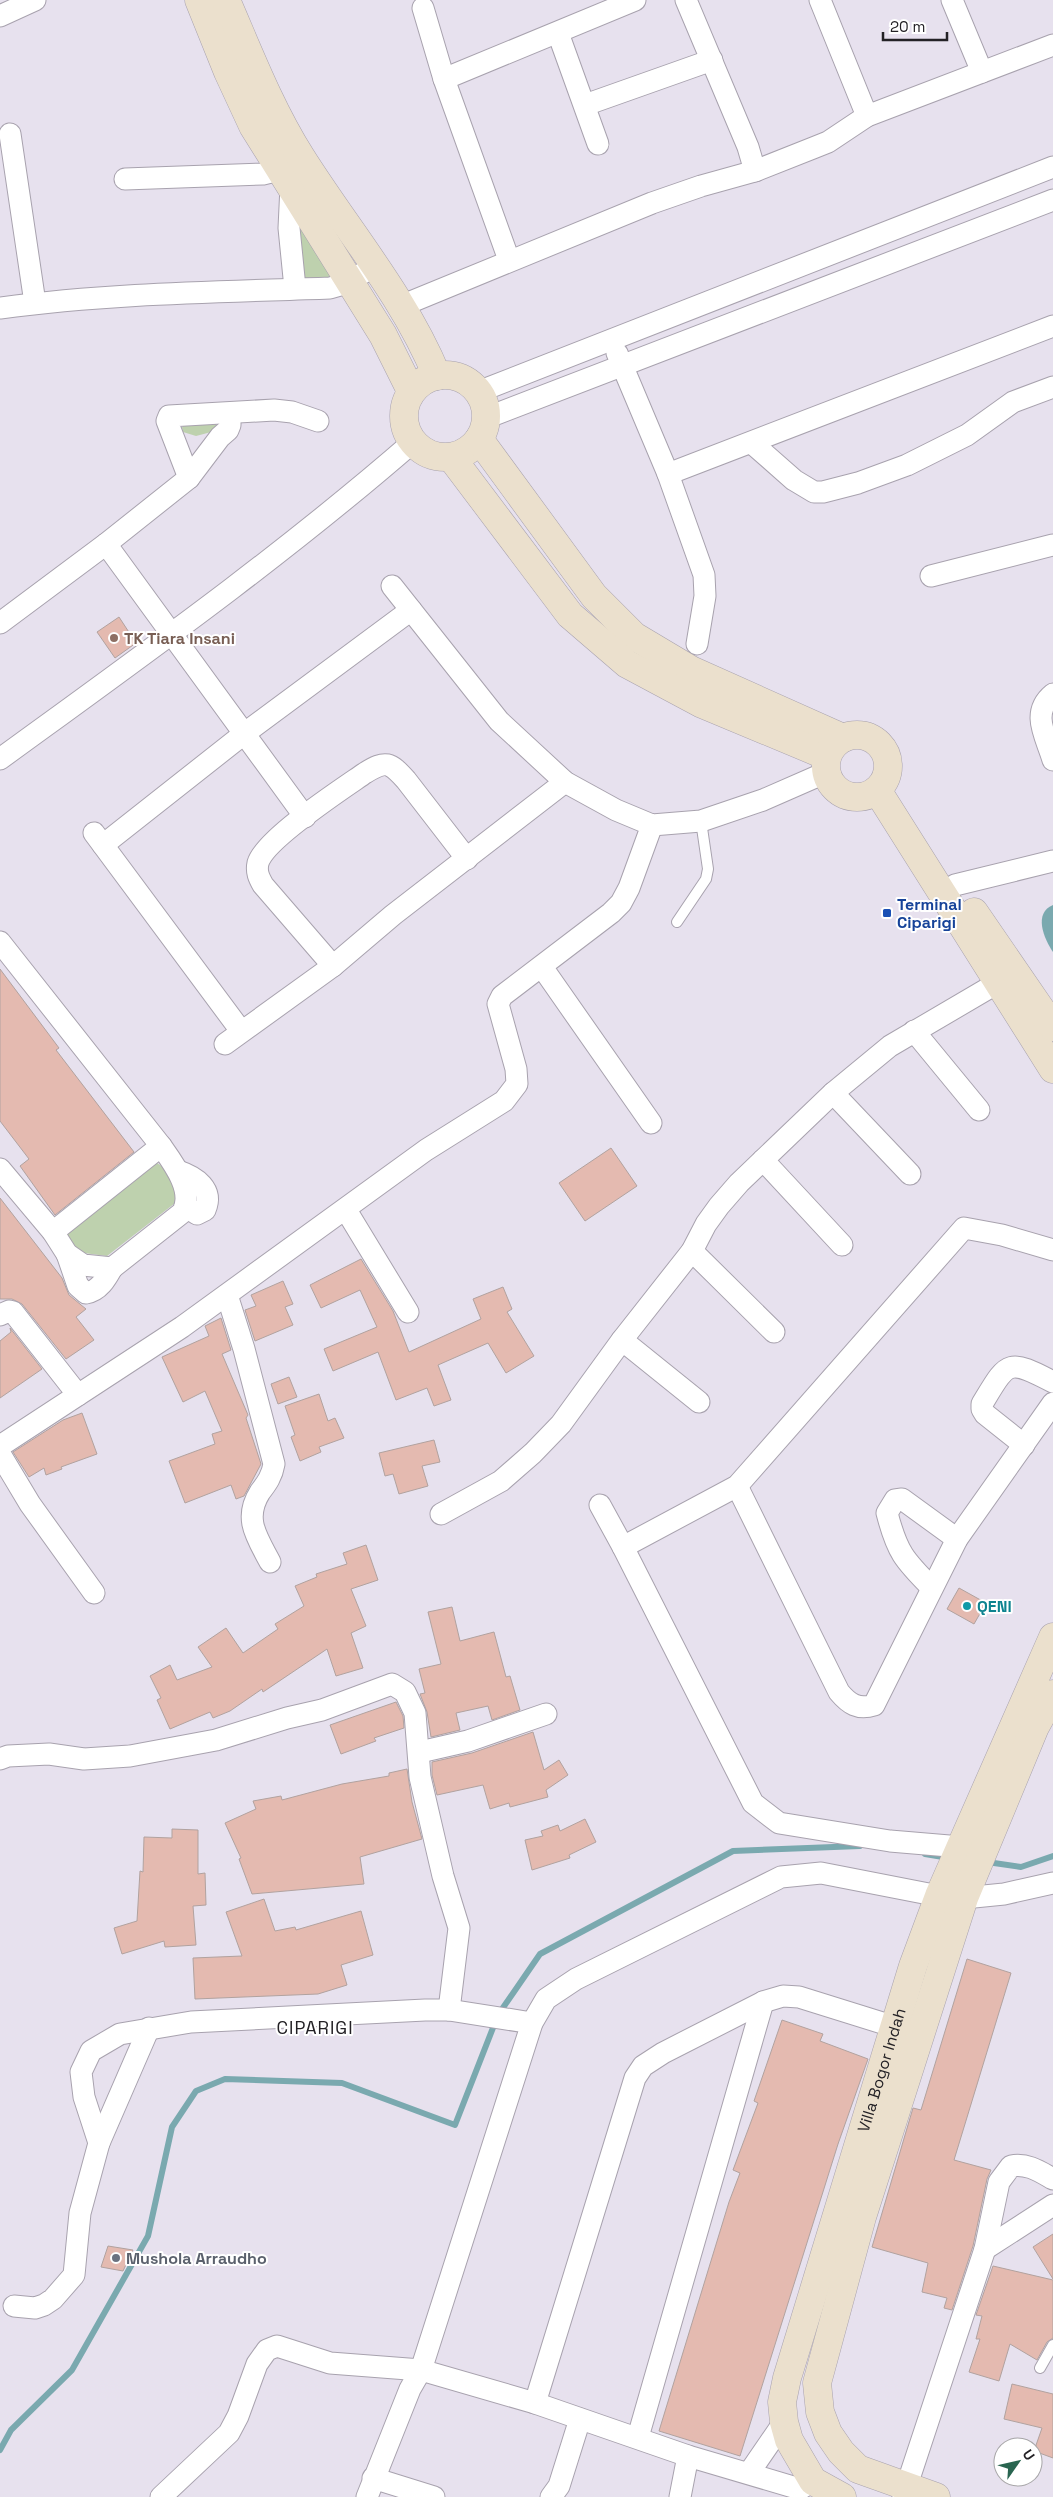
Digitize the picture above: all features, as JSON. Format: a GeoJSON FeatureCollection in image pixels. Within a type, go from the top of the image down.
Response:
{"type":"FeatureCollection","features":[{"type":"Feature","properties":{"kind":"street"},"geometry":{"type":"LineString","coordinates":[[0,16],[34,0]]}},
{"type":"Feature","properties":{"kind":"street"},"geometry":{"type":"LineString","coordinates":[[199,0],[240,100],[290,171],[350,281],[383,335],[411,391]]}},
{"type":"Feature","properties":{"kind":"street"},"geometry":{"type":"LineString","coordinates":[[226,0],[269,99],[290,171],[289,228],[295,288]]}},
{"type":"Feature","properties":{"kind":"street"},"geometry":{"type":"LineString","coordinates":[[444,79],[558,34],[635,0]]}},
{"type":"Feature","properties":{"kind":"street"},"geometry":{"type":"LineString","coordinates":[[686,0],[748,147],[755,171]]}},
{"type":"Feature","properties":{"kind":"street"},"geometry":{"type":"LineString","coordinates":[[820,0],[867,116]]}},
{"type":"Feature","properties":{"kind":"street"},"geometry":{"type":"LineString","coordinates":[[952,0],[982,72]]}},
{"type":"Feature","properties":{"kind":"street"},"geometry":{"type":"LineString","coordinates":[[423,8],[444,79],[509,260]]}},
{"type":"Feature","properties":{"kind":"street"},"geometry":{"type":"LineString","coordinates":[[558,34],[598,144]]}},
{"type":"Feature","properties":{"kind":"street"},"geometry":{"type":"LineString","coordinates":[[401,306],[509,260],[652,203],[701,186],[755,171],[828,142],[867,116],[1053,45]]}},
{"type":"Feature","properties":{"kind":"street"},"geometry":{"type":"LineString","coordinates":[[585,105],[712,60]]}},
{"type":"Feature","properties":{"kind":"street"},"geometry":{"type":"LineString","coordinates":[[10,134],[34,303]]}},
{"type":"Feature","properties":{"kind":"street"},"geometry":{"type":"LineString","coordinates":[[478,392],[1053,167]]}},
{"type":"Feature","properties":{"kind":"street"},"geometry":{"type":"LineString","coordinates":[[125,179],[242,176],[290,171]]}},
{"type":"Feature","properties":{"kind":"street"},"geometry":{"type":"LineString","coordinates":[[290,171],[376,266],[426,350],[437,376]]}},
{"type":"Feature","properties":{"kind":"street"},"geometry":{"type":"LineString","coordinates":[[832,755],[634,636],[594,596],[483,428],[484,404],[478,392],[460,378],[448,375],[437,376],[427,380],[411,391],[404,410],[406,431],[413,442],[429,454],[451,457],[467,451],[483,428],[621,365],[1053,200]]}},
{"type":"Feature","properties":{"kind":"street"},"geometry":{"type":"LineString","coordinates":[[907,225],[917,253]]}},
{"type":"Feature","properties":{"kind":"street"},"geometry":{"type":"LineString","coordinates":[[0,308],[34,303],[295,288],[330,288],[350,281],[376,266]]}},
{"type":"Feature","properties":{"kind":"street"},"geometry":{"type":"LineString","coordinates":[[668,474],[752,443],[873,393],[1050,334]]}},
{"type":"Feature","properties":{"kind":"street"},"geometry":{"type":"LineString","coordinates":[[612,341],[668,474],[704,575],[705,596],[696,644]]}},
{"type":"Feature","properties":{"kind":"street"},"geometry":{"type":"LineString","coordinates":[[752,443],[794,480],[814,492],[823,492],[858,484],[907,465],[967,435],[1013,402],[1053,387]]}},
{"type":"Feature","properties":{"kind":"street"},"geometry":{"type":"LineString","coordinates":[[189,478],[172,439],[168,418],[172,415],[230,414],[274,410],[292,412],[318,421]]}},
{"type":"Feature","properties":{"kind":"street"},"geometry":{"type":"LineString","coordinates":[[0,624],[189,478],[220,437],[228,430],[230,414]]}},
{"type":"Feature","properties":{"kind":"street"},"geometry":{"type":"LineString","coordinates":[[0,760],[172,634],[352,495],[413,442]]}},
{"type":"Feature","properties":{"kind":"street"},"geometry":{"type":"LineString","coordinates":[[451,457],[570,615],[626,664],[700,703],[832,755]]}},
{"type":"Feature","properties":{"kind":"street"},"geometry":{"type":"LineString","coordinates":[[106,544],[245,733],[304,817]]}},
{"type":"Feature","properties":{"kind":"street"},"geometry":{"type":"LineString","coordinates":[[931,576],[1053,545]]}},
{"type":"Feature","properties":{"kind":"street"},"geometry":{"type":"LineString","coordinates":[[392,586],[499,721],[565,782],[616,810],[652,825],[701,821],[763,800],[860,735],[877,742],[884,751],[888,760],[882,783],[865,796],[845,795],[831,784],[832,755]]}},
{"type":"Feature","properties":{"kind":"street"},"geometry":{"type":"LineString","coordinates":[[411,610],[99,839],[233,1038],[333,966],[393,915],[467,860],[565,782]]}},
{"type":"Feature","properties":{"kind":"street"},"geometry":{"type":"LineString","coordinates":[[1053,694],[1045,701],[1039,714],[1053,760]]}},
{"type":"Feature","properties":{"kind":"street"},"geometry":{"type":"LineString","coordinates":[[333,966],[264,885],[257,874],[258,863],[263,853],[276,839],[365,773],[379,764],[388,764],[396,768],[406,780],[467,860]]}},
{"type":"Feature","properties":{"kind":"street"},"geometry":{"type":"LineString","coordinates":[[882,783],[1006,977],[1053,1069]]}},
{"type":"Feature","properties":{"kind":"street"},"geometry":{"type":"LineString","coordinates":[[0,1446],[141,1356],[346,1210],[426,1150],[482,1117],[512,1093],[517,1084],[514,1056],[498,1004],[502,996],[542,967],[621,903],[652,825]]}},
{"type":"Feature","properties":{"kind":"street"},"geometry":{"type":"LineString","coordinates":[[948,889],[1053,861]]}},
{"type":"Feature","properties":{"kind":"street"},"geometry":{"type":"LineString","coordinates":[[0,942],[161,1146],[178,1171],[183,1183],[185,1206],[183,1212],[112,1268],[83,1264],[68,1254],[53,1232],[0,1169]]}},
{"type":"Feature","properties":{"kind":"street"},"geometry":{"type":"LineString","coordinates":[[542,967],[651,1123]]}},
{"type":"Feature","properties":{"kind":"street"},"geometry":{"type":"LineString","coordinates":[[1006,977],[1053,1027]]}},
{"type":"Feature","properties":{"kind":"street"},"geometry":{"type":"LineString","coordinates":[[441,1514],[501,1481],[533,1453],[561,1424],[622,1340],[692,1251],[706,1224],[738,1183],[833,1093],[890,1046],[1006,977]]}},
{"type":"Feature","properties":{"kind":"street"},"geometry":{"type":"LineString","coordinates":[[914,1030],[979,1110]]}},
{"type":"Feature","properties":{"kind":"street"},"geometry":{"type":"LineString","coordinates":[[833,1093],[910,1174]]}},
{"type":"Feature","properties":{"kind":"street"},"geometry":{"type":"LineString","coordinates":[[53,1232],[161,1146]]}},
{"type":"Feature","properties":{"kind":"street"},"geometry":{"type":"LineString","coordinates":[[763,1160],[842,1245]]}},
{"type":"Feature","properties":{"kind":"street"},"geometry":{"type":"LineString","coordinates":[[346,1210],[408,1312]]}},
{"type":"Feature","properties":{"kind":"street"},"geometry":{"type":"LineString","coordinates":[[623,1547],[737,1486],[964,1228],[1002,1235],[1053,1250]]}},
{"type":"Feature","properties":{"kind":"street"},"geometry":{"type":"LineString","coordinates":[[692,1251],[774,1332]]}},
{"type":"Feature","properties":{"kind":"street"},"geometry":{"type":"LineString","coordinates":[[227,1295],[244,1349],[274,1464],[272,1474],[253,1504],[251,1512],[252,1524],[270,1562]]}},
{"type":"Feature","properties":{"kind":"street"},"geometry":{"type":"LineString","coordinates":[[0,1315],[9,1311],[13,1312],[78,1395]]}},
{"type":"Feature","properties":{"kind":"street"},"geometry":{"type":"LineString","coordinates":[[622,1340],[699,1402]]}},
{"type":"Feature","properties":{"kind":"street"},"geometry":{"type":"LineString","coordinates":[[1024,1445],[985,1414],[982,1404],[1002,1371],[1011,1367],[1024,1367],[1053,1382]]}},
{"type":"Feature","properties":{"kind":"street"},"geometry":{"type":"LineString","coordinates":[[737,1486],[839,1692],[848,1703],[859,1707],[874,1705],[956,1539],[1024,1445],[1050,1417]]}},
{"type":"Feature","properties":{"kind":"street"},"geometry":{"type":"LineString","coordinates":[[0,1454],[30,1504],[94,1593]]}},
{"type":"Feature","properties":{"kind":"street"},"geometry":{"type":"LineString","coordinates":[[932,1588],[909,1564],[895,1542],[887,1513],[894,1500],[902,1499],[956,1539]]}},
{"type":"Feature","properties":{"kind":"street"},"geometry":{"type":"LineString","coordinates":[[600,1504],[749,1795],[762,1811],[779,1823],[890,1840],[962,1858]]}},
{"type":"Feature","properties":{"kind":"street","name":"Villa Bogor Indah"},"geometry":{"type":"LineString","coordinates":[[936,2497],[904,2492],[858,2469],[841,2452],[828,2434],[820,2412],[817,2383],[862,2218],[920,2034],[951,1897],[962,1858],[1053,1638]]}},
{"type":"Feature","properties":{"kind":"street"},"geometry":{"type":"LineString","coordinates":[[0,1759],[8,1756],[49,1754],[84,1759],[130,1756],[216,1740],[287,1718],[322,1710],[392,1684],[406,1692],[415,1713],[420,1752],[420,1776],[443,1876],[459,1928],[449,2010]]}},
{"type":"Feature","properties":{"kind":"street","name":"Villa Bogor Indah"},"geometry":{"type":"LineString","coordinates":[[962,1858],[987,1840],[1035,1727],[1051,1704]]}},
{"type":"Feature","properties":{"kind":"street"},"geometry":{"type":"LineString","coordinates":[[420,1752],[468,1741],[546,1714]]}},
{"type":"Feature","properties":{"kind":"street"},"geometry":{"type":"LineString","coordinates":[[434,2497],[370,2488],[410,2389],[421,2370],[522,2021],[546,1999],[576,1979],[781,1878],[821,1873],[951,1897],[1004,1894],[1053,1883]]}},
{"type":"Feature","properties":{"kind":"street","name":"Villa Bogor Indah"},"geometry":{"type":"LineString","coordinates":[[842,2497],[803,2489],[797,2456],[784,2422],[782,2402],[787,2378],[841,2206],[894,2026],[951,1897]]}},
{"type":"Feature","properties":{"kind":"street"},"geometry":{"type":"LineString","coordinates":[[534,2403],[635,2078],[642,2066],[663,2052],[763,2002],[783,1996],[799,1996],[920,2034]]}},
{"type":"Feature","properties":{"kind":"street"},"geometry":{"type":"LineString","coordinates":[[638,2437],[763,2002]]}},
{"type":"Feature","properties":{"kind":"street"},"geometry":{"type":"LineString","coordinates":[[99,2143],[84,2097],[81,2072],[91,2051],[120,2034],[191,2022],[449,2010],[522,2021]]}},
{"type":"Feature","properties":{"kind":"street"},"geometry":{"type":"LineString","coordinates":[[14,2306],[35,2308],[44,2305],[53,2299],[74,2275],[80,2213],[99,2143],[149,2028]]}},
{"type":"Feature","properties":{"kind":"street"},"geometry":{"type":"LineString","coordinates":[[904,2492],[985,2249],[1000,2182],[1011,2166],[1019,2165],[1032,2168],[1053,2179]]}},
{"type":"Feature","properties":{"kind":"street"},"geometry":{"type":"LineString","coordinates":[[985,2249],[1053,2205]]}},
{"type":"Feature","properties":{"kind":"street"},"geometry":{"type":"LineString","coordinates":[[161,2497],[229,2433],[238,2416],[257,2364],[267,2350],[277,2346],[330,2363],[421,2370],[534,2403],[638,2437],[688,2456],[803,2489]]}},
{"type":"Feature","properties":{"kind":"street"},"geometry":{"type":"LineString","coordinates":[[551,2497],[559,2486],[580,2419]]}},
{"type":"Feature","properties":{"kind":"street"},"geometry":{"type":"LineString","coordinates":[[749,2473],[784,2422]]}},
{"type":"Feature","properties":{"kind":"street"},"geometry":{"type":"LineString","coordinates":[[680,2497],[688,2456]]}},
{"type":"Feature","properties":{"kind":"lane"},"geometry":{"type":"LineString","coordinates":[[678,922],[706,879],[708,869],[701,821]]}},
{"type":"Feature","properties":{"kind":"lane"},"geometry":{"type":"LineString","coordinates":[[1040,2368],[1053,2345]]}},
{"type":"Feature","properties":{"kind":"green space"},"geometry":{"type":"Polygon","coordinates":[[[296,221],[335,279],[303,280],[296,221]]]}},
{"type":"Feature","properties":{"kind":"green space"},"geometry":{"type":"Polygon","coordinates":[[[215,421],[217,427],[215,431],[196,436],[183,432],[182,427],[186,424],[215,421]]]}},
{"type":"Feature","properties":{"kind":"green space"},"geometry":{"type":"Polygon","coordinates":[[[154,1161],[178,1177],[179,1200],[107,1256],[76,1252],[68,1241],[66,1230],[154,1161]]]}},
{"type":"Feature","properties":{"kind":"water"},"geometry":{"type":"Polygon","coordinates":[[[1053,905],[1053,952],[1046,940],[1042,920],[1043,914],[1053,905]]]}},
{"type":"Feature","properties":{"kind":"building"},"geometry":{"type":"Polygon","coordinates":[[[119,617],[136,643],[115,658],[97,632],[119,617]]]}},
{"type":"Feature","properties":{"kind":"building"},"geometry":{"type":"Polygon","coordinates":[[[0,969],[59,1048],[56,1050],[134,1152],[55,1215],[20,1166],[29,1159],[0,1121],[0,969]]]}},
{"type":"Feature","properties":{"kind":"building"},"geometry":{"type":"Polygon","coordinates":[[[611,1148],[637,1186],[585,1221],[559,1183],[611,1148]]]}},
{"type":"Feature","properties":{"kind":"building"},"geometry":{"type":"Polygon","coordinates":[[[0,1198],[62,1278],[69,1295],[86,1309],[76,1317],[94,1340],[66,1359],[22,1304],[12,1299],[0,1299],[0,1198]]]}},
{"type":"Feature","properties":{"kind":"building"},"geometry":{"type":"Polygon","coordinates":[[[361,1259],[393,1311],[409,1352],[481,1319],[473,1299],[503,1287],[512,1309],[507,1312],[534,1356],[506,1373],[488,1343],[438,1365],[451,1400],[434,1406],[427,1388],[396,1400],[378,1352],[333,1371],[324,1349],[377,1327],[360,1290],[321,1308],[310,1285],[361,1259]]]}},
{"type":"Feature","properties":{"kind":"building"},"geometry":{"type":"Polygon","coordinates":[[[283,1281],[293,1304],[285,1307],[293,1325],[255,1341],[245,1310],[256,1306],[251,1295],[283,1281]]]}},
{"type":"Feature","properties":{"kind":"building"},"geometry":{"type":"Polygon","coordinates":[[[221,1318],[231,1350],[222,1354],[248,1415],[246,1418],[261,1464],[244,1496],[236,1499],[231,1485],[185,1503],[169,1461],[215,1444],[212,1434],[222,1431],[205,1391],[183,1402],[162,1357],[209,1336],[205,1326],[221,1318]]]}},
{"type":"Feature","properties":{"kind":"building"},"geometry":{"type":"Polygon","coordinates":[[[10,1328],[42,1369],[0,1398],[0,1341],[11,1332],[10,1328]]]}},
{"type":"Feature","properties":{"kind":"building"},"geometry":{"type":"Polygon","coordinates":[[[289,1377],[297,1397],[278,1404],[271,1384],[289,1377]]]}},
{"type":"Feature","properties":{"kind":"building"},"geometry":{"type":"Polygon","coordinates":[[[319,1394],[328,1421],[335,1418],[344,1438],[319,1447],[321,1452],[300,1461],[291,1437],[295,1435],[285,1406],[319,1394]]]}},
{"type":"Feature","properties":{"kind":"building"},"geometry":{"type":"Polygon","coordinates":[[[82,1413],[97,1454],[61,1467],[62,1469],[46,1475],[44,1468],[29,1477],[13,1452],[63,1420],[82,1413]]]}},
{"type":"Feature","properties":{"kind":"building"},"geometry":{"type":"Polygon","coordinates":[[[434,1440],[440,1462],[422,1466],[428,1486],[399,1494],[393,1474],[385,1476],[379,1453],[434,1440]]]}},
{"type":"Feature","properties":{"kind":"building"},"geometry":{"type":"Polygon","coordinates":[[[366,1545],[378,1580],[351,1589],[366,1626],[351,1633],[363,1668],[336,1676],[327,1649],[263,1692],[262,1689],[230,1711],[213,1718],[210,1712],[170,1729],[157,1700],[161,1698],[150,1676],[170,1665],[177,1680],[212,1667],[198,1647],[226,1628],[243,1653],[278,1629],[275,1624],[304,1606],[295,1586],[317,1577],[316,1574],[347,1564],[343,1553],[366,1545]]]}},
{"type":"Feature","properties":{"kind":"building","name":"QENI"},"geometry":{"type":"Polygon","coordinates":[[[959,1588],[986,1603],[974,1624],[947,1609],[959,1588]]]}},
{"type":"Feature","properties":{"kind":"building"},"geometry":{"type":"Polygon","coordinates":[[[452,1607],[460,1641],[494,1632],[506,1677],[510,1676],[520,1710],[492,1720],[488,1706],[456,1713],[460,1730],[431,1737],[427,1712],[420,1694],[425,1693],[419,1669],[441,1664],[428,1612],[452,1607]]]}},
{"type":"Feature","properties":{"kind":"building"},"geometry":{"type":"Polygon","coordinates":[[[396,1702],[403,1716],[404,1728],[374,1738],[376,1741],[341,1754],[330,1725],[396,1702]]]}},
{"type":"Feature","properties":{"kind":"building"},"geometry":{"type":"Polygon","coordinates":[[[533,1732],[544,1770],[559,1760],[568,1775],[546,1790],[548,1797],[510,1807],[509,1803],[490,1809],[483,1785],[437,1795],[432,1775],[432,1762],[472,1753],[533,1732]]]}},
{"type":"Feature","properties":{"kind":"building"},"geometry":{"type":"Polygon","coordinates":[[[407,1769],[412,1802],[422,1839],[360,1857],[364,1884],[252,1894],[239,1859],[241,1858],[225,1823],[256,1809],[253,1801],[281,1796],[282,1800],[342,1784],[389,1776],[389,1773],[407,1769]]]}},
{"type":"Feature","properties":{"kind":"building"},"geometry":{"type":"Polygon","coordinates":[[[585,1819],[596,1842],[569,1855],[570,1858],[532,1870],[525,1840],[543,1836],[541,1831],[558,1825],[560,1831],[585,1819]]]}},
{"type":"Feature","properties":{"kind":"building"},"geometry":{"type":"Polygon","coordinates":[[[172,1829],[198,1830],[198,1874],[205,1873],[206,1905],[193,1906],[196,1945],[165,1947],[164,1941],[122,1954],[114,1928],[137,1921],[140,1871],[143,1872],[144,1837],[172,1838],[172,1829]]]}},
{"type":"Feature","properties":{"kind":"building"},"geometry":{"type":"Polygon","coordinates":[[[264,1899],[275,1931],[295,1927],[296,1930],[361,1911],[373,1955],[341,1965],[347,1985],[318,1994],[195,1999],[193,1958],[242,1956],[226,1912],[264,1899]]]}},
{"type":"Feature","properties":{"kind":"building"},"geometry":{"type":"Polygon","coordinates":[[[967,1959],[1011,1973],[954,2160],[991,2170],[987,2179],[973,2246],[952,2310],[944,2308],[947,2298],[922,2292],[928,2263],[872,2247],[913,2108],[921,2110],[967,1959]]]}},
{"type":"Feature","properties":{"kind":"building"},"geometry":{"type":"Polygon","coordinates":[[[782,2020],[823,2034],[820,2041],[868,2059],[838,2144],[740,2456],[659,2431],[729,2202],[740,2173],[733,2170],[758,2103],[754,2101],[782,2020]]]}},
{"type":"Feature","properties":{"kind":"building"},"geometry":{"type":"Polygon","coordinates":[[[1053,2234],[1053,2279],[1033,2247],[1053,2234]]]}},
{"type":"Feature","properties":{"kind":"building","name":"Mushola Arraudho"},"geometry":{"type":"Polygon","coordinates":[[[108,2246],[133,2250],[123,2271],[101,2267],[108,2246]]]}},
{"type":"Feature","properties":{"kind":"building"},"geometry":{"type":"Polygon","coordinates":[[[993,2266],[1053,2280],[1053,2338],[1047,2342],[1037,2360],[1010,2344],[999,2381],[969,2372],[980,2339],[976,2339],[982,2316],[976,2315],[993,2266]]]}},
{"type":"Feature","properties":{"kind":"building"},"geometry":{"type":"Polygon","coordinates":[[[1012,2384],[1053,2394],[1053,2458],[1043,2454],[1043,2437],[1039,2437],[1042,2428],[1004,2419],[1012,2384]]]}},
{"type":"Feature","properties":{"kind":"waterway"},"geometry":{"type":"LineString","coordinates":[[0,2450],[11,2430],[72,2370],[148,2236],[172,2127],[196,2091],[225,2079],[342,2083],[455,2125],[498,2015],[540,1954],[733,1851],[860,1846]]}},
{"type":"Feature","properties":{"kind":"waterway"},"geometry":{"type":"LineString","coordinates":[[925,1854],[949,1858]]}},
{"type":"Feature","properties":{"kind":"waterway"},"geometry":{"type":"LineString","coordinates":[[987,1862],[1021,1867],[1053,1856]]}},
{"type":"Feature","properties":{"kind":"place","name":"TK Tiara Insani"},"geometry":{"type":"Point","coordinates":[114,638]}},
{"type":"Feature","properties":{"kind":"place","name":"Terminal Ciparigi"},"geometry":{"type":"Point","coordinates":[887,913]}},
{"type":"Feature","properties":{"kind":"place","name":"QENI"},"geometry":{"type":"Point","coordinates":[967,1606]}},
{"type":"Feature","properties":{"kind":"place","name":"Mushola Arraudho"},"geometry":{"type":"Point","coordinates":[116,2258]}},
{"type":"Feature","properties":{"kind":"district","name":"CIPARIGI"},"geometry":{"type":"Point","coordinates":[315,2027]}}]}
